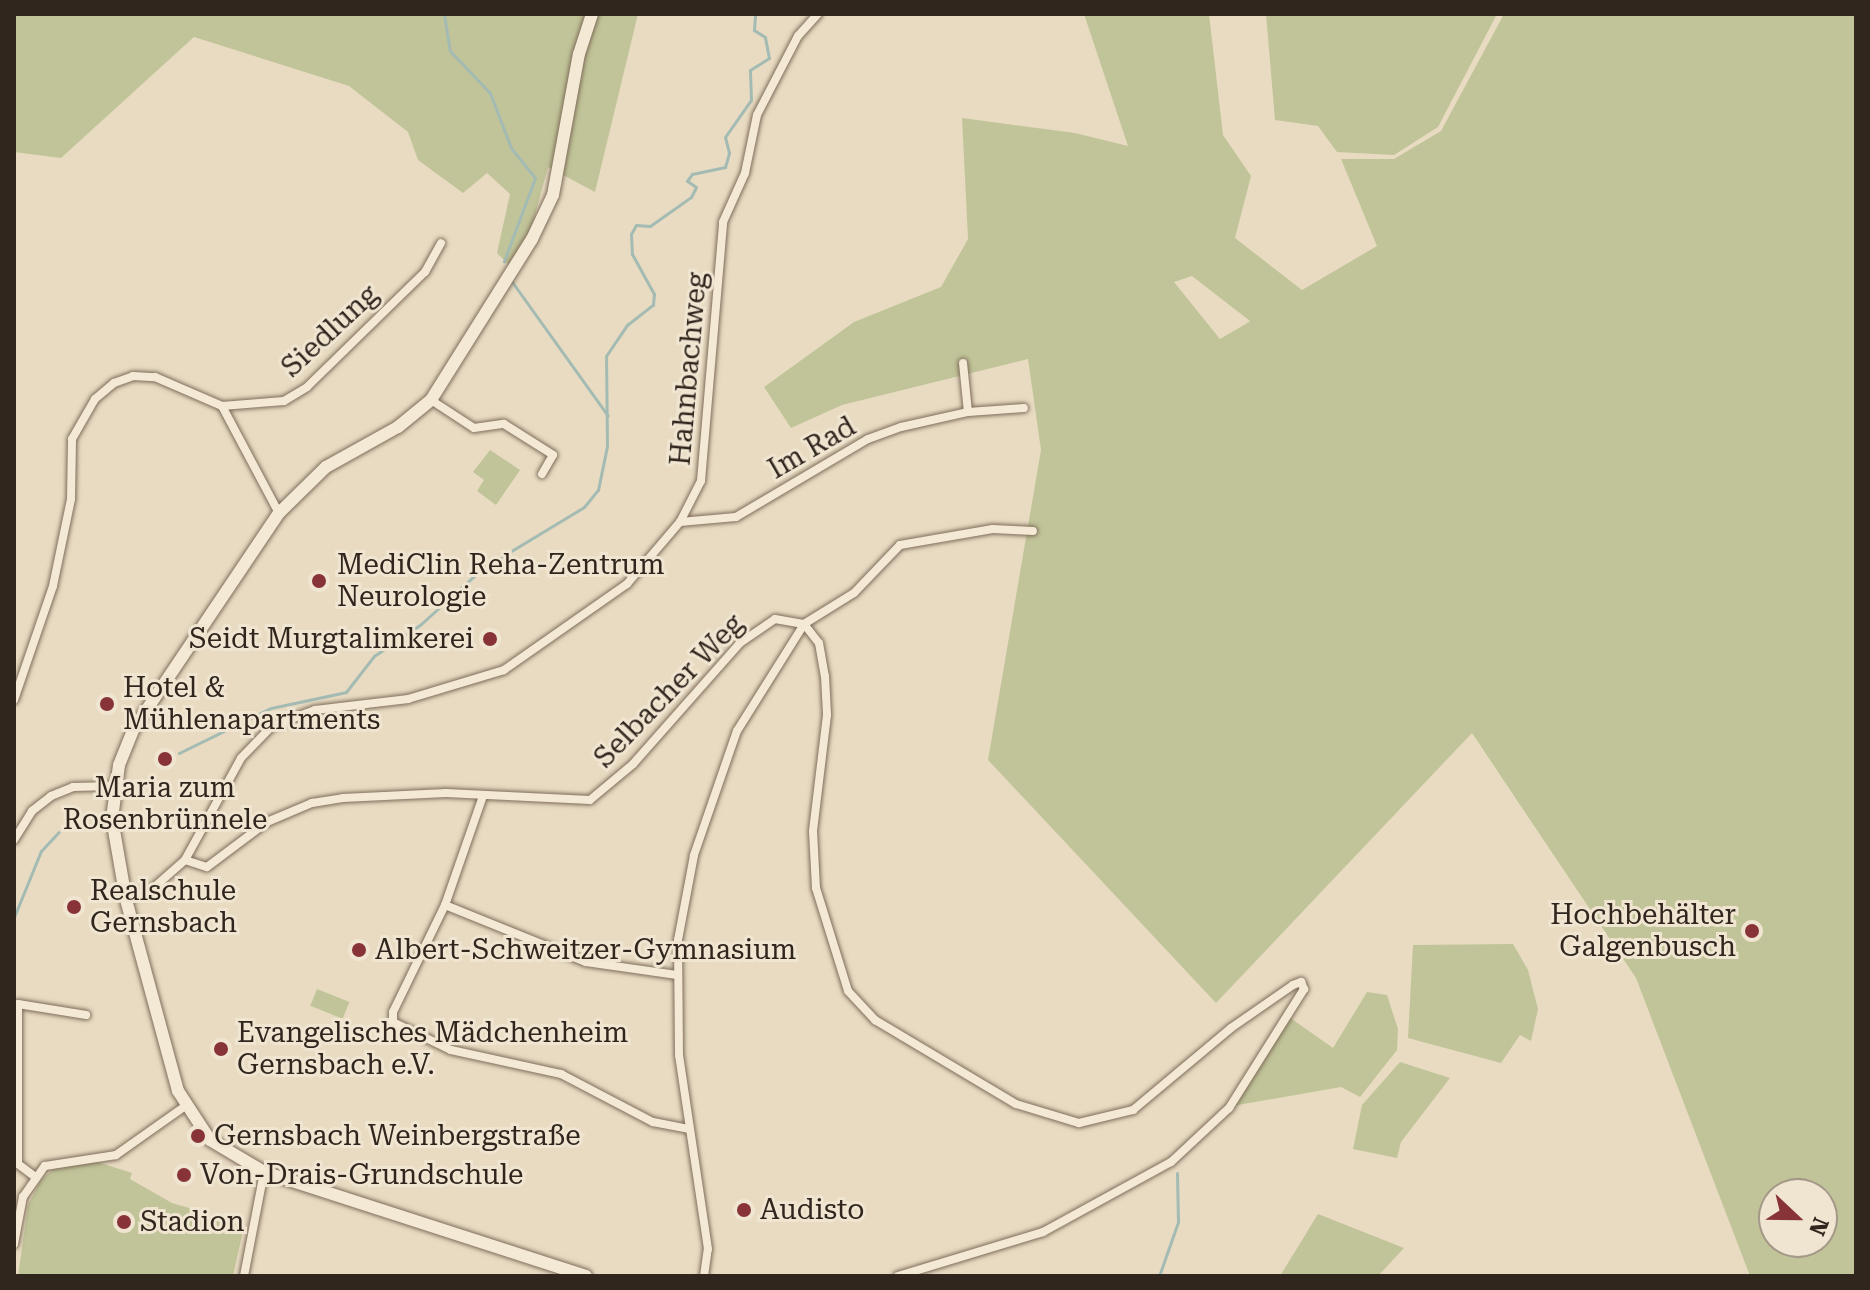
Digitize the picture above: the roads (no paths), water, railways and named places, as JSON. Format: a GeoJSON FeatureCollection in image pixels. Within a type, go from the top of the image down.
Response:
{"type":"FeatureCollection","features":[{"type":"Feature","properties":{"kind":"street"},"geometry":{"type":"LineString","coordinates":[[586,1276],[264,1172],[222,1150],[184,1107],[126,899],[114,844],[114,786],[133,730],[279,513],[326,467],[398,427],[431,400],[544,219],[592,14]]}},
{"type":"Feature","properties":{"kind":"street","name":"Hahnbachweg"},"geometry":{"type":"LineString","coordinates":[[126,899],[151,890],[185,860],[241,758],[272,726],[315,710],[408,699],[504,670],[627,584],[680,522],[701,481],[723,222],[745,173],[757,115],[798,36],[818,14]]}},
{"type":"Feature","properties":{"kind":"street","name":"Siedlung"},"geometry":{"type":"LineString","coordinates":[[222,406],[284,401],[307,387],[425,272],[441,243]]}},
{"type":"Feature","properties":{"kind":"street"},"geometry":{"type":"LineString","coordinates":[[963,363],[968,412]]}},
{"type":"Feature","properties":{"kind":"street"},"geometry":{"type":"LineString","coordinates":[[14,700],[53,586],[71,499],[72,439],[95,399],[114,383],[133,376],[155,377],[222,406],[279,513]]}},
{"type":"Feature","properties":{"kind":"street"},"geometry":{"type":"LineString","coordinates":[[431,400],[474,428],[504,424],[553,455],[542,474]]}},
{"type":"Feature","properties":{"kind":"street","name":"Im Rad"},"geometry":{"type":"LineString","coordinates":[[680,522],[736,517],[868,439],[968,412],[1024,408]]}},
{"type":"Feature","properties":{"kind":"street"},"geometry":{"type":"LineString","coordinates":[[704,1276],[708,1249],[679,1055],[677,975],[682,905],[717,780],[737,731],[804,624],[821,609],[854,593],[900,545],[993,529],[1033,531]]}},
{"type":"Feature","properties":{"kind":"street","name":"Selbacher Weg"},"geometry":{"type":"LineString","coordinates":[[185,860],[207,867],[267,822],[312,803],[408,793],[590,800],[633,764],[740,643],[775,619],[804,624]]}},
{"type":"Feature","properties":{"kind":"street"},"geometry":{"type":"LineString","coordinates":[[804,624],[819,643],[825,676],[826,725],[813,831],[816,888],[848,991],[875,1020],[1016,1104],[1089,1122],[1133,1110],[1231,1028],[1293,985],[1301,982],[1304,989],[1229,1108],[1171,1162],[1043,1232],[898,1276]]}},
{"type":"Feature","properties":{"kind":"street"},"geometry":{"type":"LineString","coordinates":[[14,840],[32,811],[51,796],[73,787],[114,786]]}},
{"type":"Feature","properties":{"kind":"street"},"geometry":{"type":"LineString","coordinates":[[483,796],[445,905],[393,1012],[393,1022],[451,1050],[561,1074],[653,1122],[688,1129]]}},
{"type":"Feature","properties":{"kind":"street"},"geometry":{"type":"LineString","coordinates":[[445,905],[597,965],[677,975]]}},
{"type":"Feature","properties":{"kind":"street"},"geometry":{"type":"LineString","coordinates":[[34,1176],[18,1164],[18,1004],[86,1015]]}},
{"type":"Feature","properties":{"kind":"street"},"geometry":{"type":"LineString","coordinates":[[14,1244],[23,1197],[34,1176],[52,1163],[116,1155],[184,1107]]}},
{"type":"Feature","properties":{"kind":"street"},"geometry":{"type":"LineString","coordinates":[[247,1275],[264,1172]]}},
{"type":"Feature","properties":{"kind":"waterway"},"geometry":{"type":"LineString","coordinates":[[444,14],[450,51],[490,93],[511,148],[535,178],[504,261]]}},
{"type":"Feature","properties":{"kind":"waterway"},"geometry":{"type":"LineString","coordinates":[[179,753],[271,708],[346,692],[374,656],[421,624],[483,568],[584,507],[598,490],[607,446],[606,356],[627,325],[653,305],[654,294],[632,254],[631,234],[636,225],[650,226],[691,197],[696,187],[687,181],[692,174],[725,167],[729,153],[725,137],[751,100],[750,70],[769,58],[765,37],[754,30],[755,14]]}},
{"type":"Feature","properties":{"kind":"waterway"},"geometry":{"type":"LineString","coordinates":[[510,279],[608,416]]}},
{"type":"Feature","properties":{"kind":"waterway"},"geometry":{"type":"LineString","coordinates":[[14,917],[41,851],[59,832]]}},
{"type":"Feature","properties":{"kind":"waterway"},"geometry":{"type":"LineString","coordinates":[[1159,1276],[1178,1222],[1177,1173]]}},
{"type":"Feature","properties":{"kind":"place","name":"MediClin Reha-Zentrum Neurologie"},"geometry":{"type":"Point","coordinates":[319,581]}},
{"type":"Feature","properties":{"kind":"place","name":"Seidt Murgtalimkerei"},"geometry":{"type":"Point","coordinates":[490,639]}},
{"type":"Feature","properties":{"kind":"place","name":"Hotel & Mühlenapartments"},"geometry":{"type":"Point","coordinates":[107,704]}},
{"type":"Feature","properties":{"kind":"place","name":"Maria zum Rosenbrünnele"},"geometry":{"type":"Point","coordinates":[165,759]}},
{"type":"Feature","properties":{"kind":"place","name":"Realschule Gernsbach"},"geometry":{"type":"Point","coordinates":[74,907]}},
{"type":"Feature","properties":{"kind":"place","name":"Hochbehälter Galgenbusch"},"geometry":{"type":"Point","coordinates":[1752,931]}},
{"type":"Feature","properties":{"kind":"place","name":"Albert-Schweitzer-Gymnasium"},"geometry":{"type":"Point","coordinates":[359,950]}},
{"type":"Feature","properties":{"kind":"place","name":"Evangelisches Mädchenheim Gernsbach e.V."},"geometry":{"type":"Point","coordinates":[221,1049]}},
{"type":"Feature","properties":{"kind":"place","name":"Gernsbach Weinbergstraße"},"geometry":{"type":"Point","coordinates":[198,1136]}},
{"type":"Feature","properties":{"kind":"place","name":"Von-Drais-Grundschule"},"geometry":{"type":"Point","coordinates":[184,1175]}},
{"type":"Feature","properties":{"kind":"place","name":"Audisto"},"geometry":{"type":"Point","coordinates":[744,1210]}},
{"type":"Feature","properties":{"kind":"place","name":"Stadion"},"geometry":{"type":"Point","coordinates":[124,1222]}}]}
